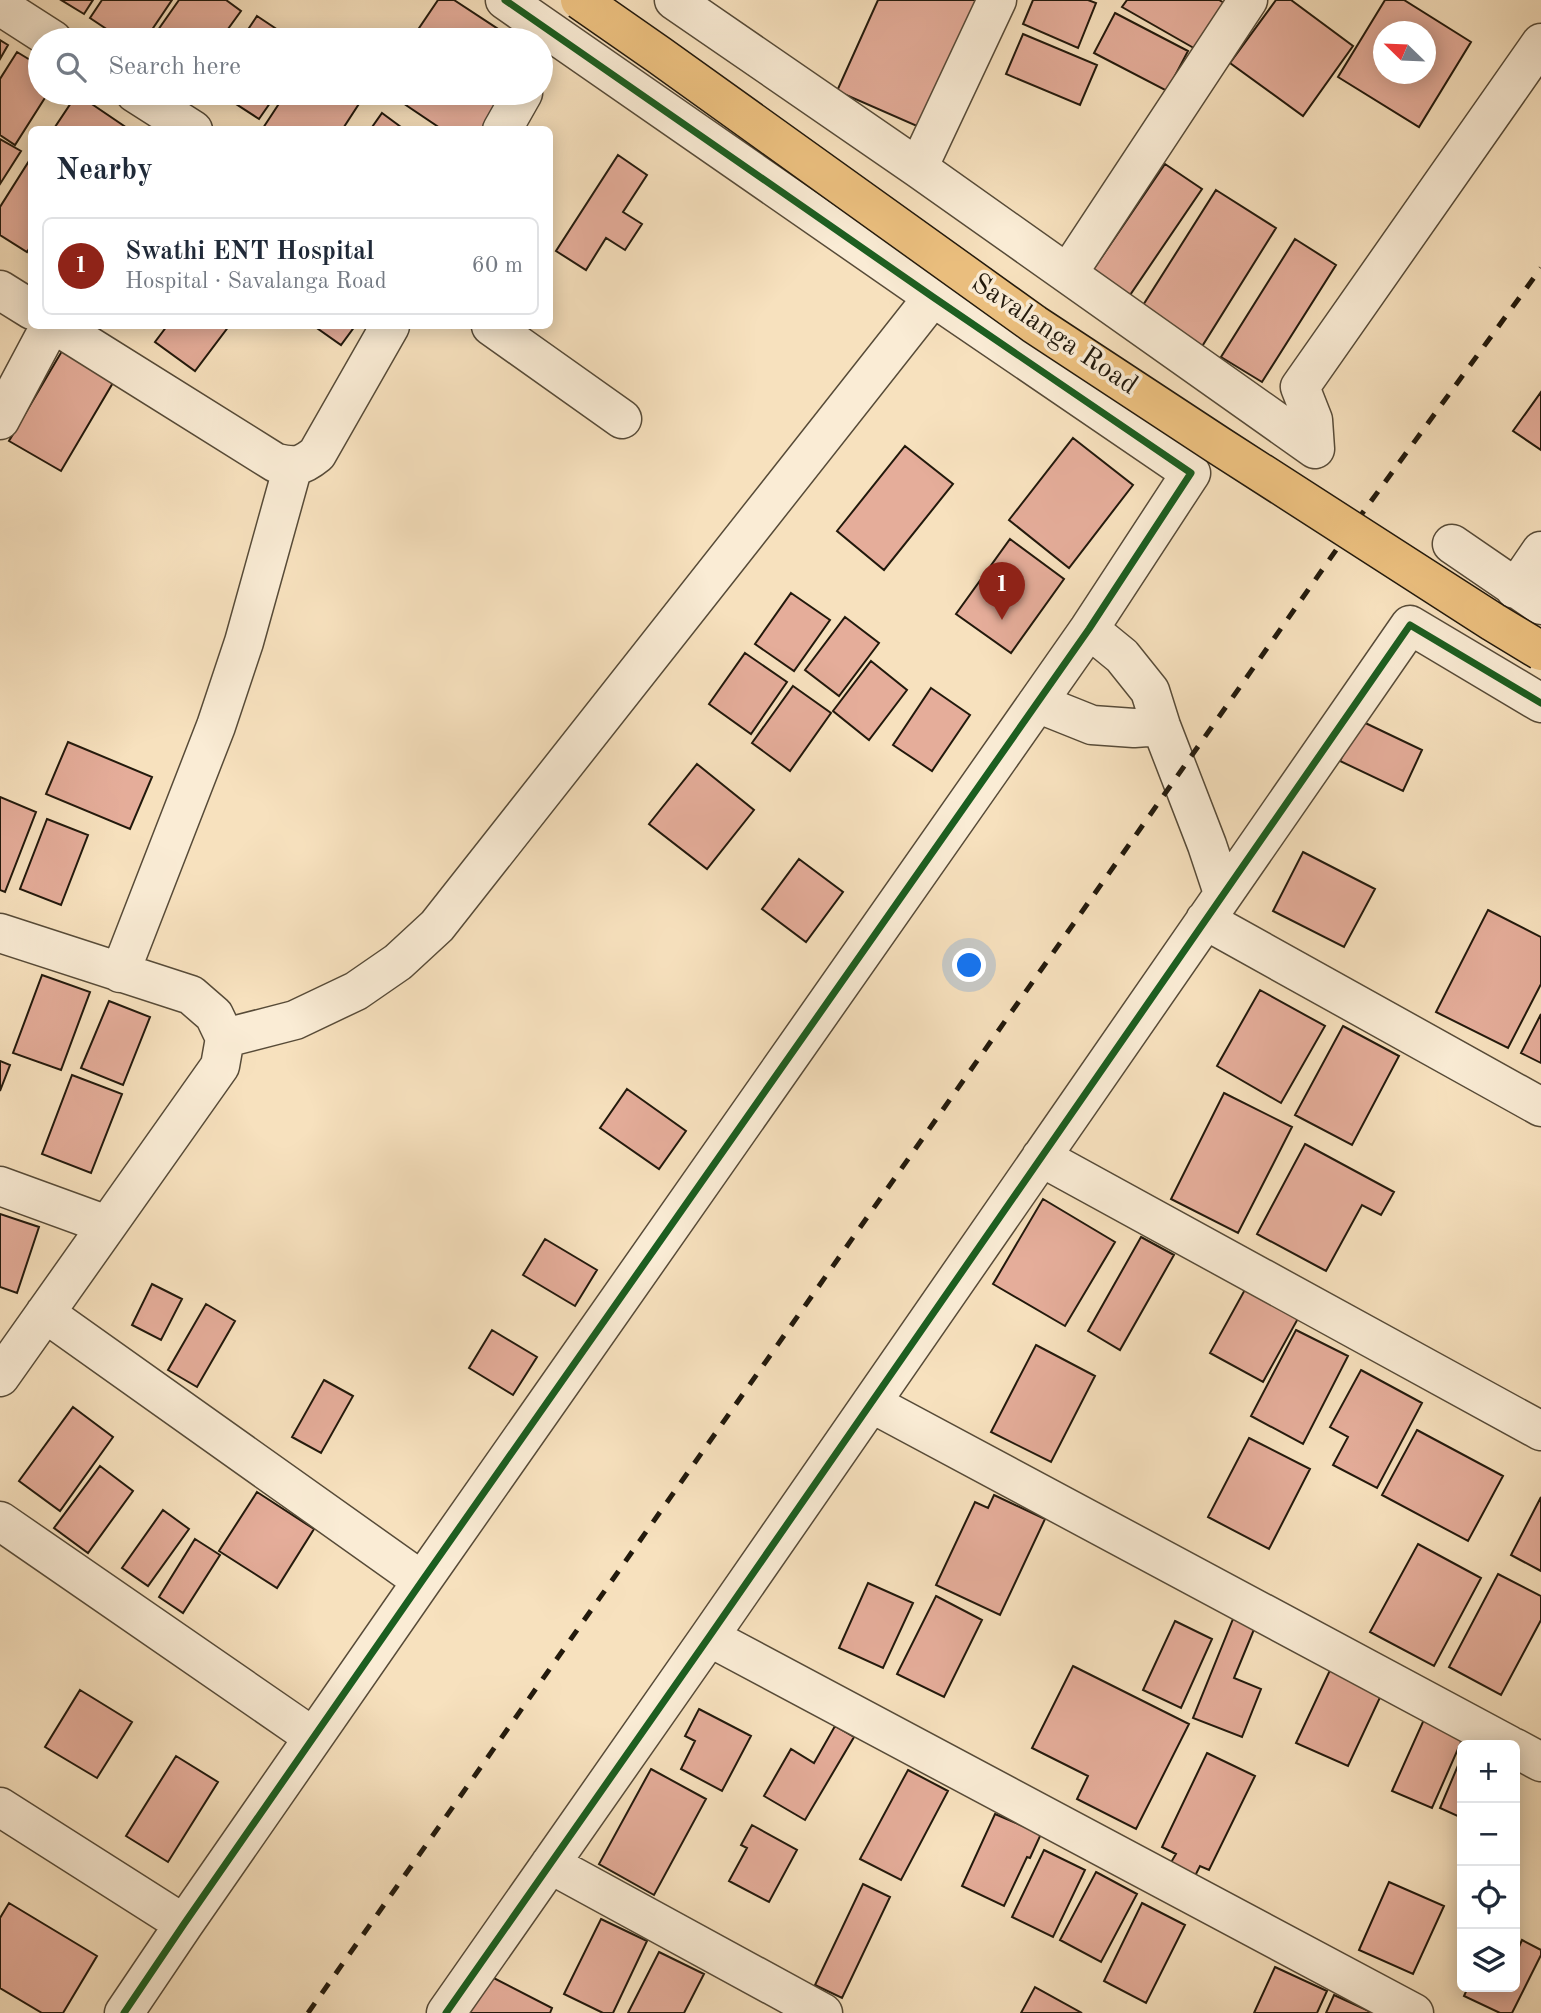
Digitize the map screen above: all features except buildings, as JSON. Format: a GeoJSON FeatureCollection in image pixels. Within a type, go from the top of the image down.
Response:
{"type":"FeatureCollection","features":[{"type":"Feature","properties":{"kind":"main road","name":"Savalanga Road"},"geometry":{"type":"LineString","coordinates":[[580,0],[1034,324],[1541,651]]}},
{"type":"Feature","properties":{"kind":"street"},"geometry":{"type":"LineString","coordinates":[[505,0],[530,28]]}},
{"type":"Feature","properties":{"kind":"street"},"geometry":{"type":"LineString","coordinates":[[918,168],[997,0]]}},
{"type":"Feature","properties":{"kind":"street"},"geometry":{"type":"LineString","coordinates":[[1068,273],[1248,0]]}},
{"type":"Feature","properties":{"kind":"street"},"geometry":{"type":"LineString","coordinates":[[680,2],[1315,449],[1313,420],[1300,387],[1541,43]]}},
{"type":"Feature","properties":{"kind":"street"},"geometry":{"type":"LineString","coordinates":[[0,6],[34,28]]}},
{"type":"Feature","properties":{"kind":"street"},"geometry":{"type":"LineString","coordinates":[[124,2013],[313,1737],[1089,629],[1191,473],[933,297],[553,52]]}},
{"type":"Feature","properties":{"kind":"street"},"geometry":{"type":"LineString","coordinates":[[154,105],[187,126]]}},
{"type":"Feature","properties":{"kind":"street"},"geometry":{"type":"LineString","coordinates":[[504,126],[516,105]]}},
{"type":"Feature","properties":{"kind":"street"},"geometry":{"type":"LineString","coordinates":[[0,290],[28,308]]}},
{"type":"Feature","properties":{"kind":"street"},"geometry":{"type":"LineString","coordinates":[[225,1038],[295,1020],[356,991],[398,962],[436,926],[933,297]]}},
{"type":"Feature","properties":{"kind":"street"},"geometry":{"type":"LineString","coordinates":[[0,420],[48,329]]}},
{"type":"Feature","properties":{"kind":"street"},"geometry":{"type":"LineString","coordinates":[[62,329],[276,463],[293,466],[305,463],[317,454],[388,329]]}},
{"type":"Feature","properties":{"kind":"street"},"geometry":{"type":"LineString","coordinates":[[495,329],[622,419]]}},
{"type":"Feature","properties":{"kind":"street"},"geometry":{"type":"LineString","coordinates":[[120,973],[216,726],[244,642],[293,466]]}},
{"type":"Feature","properties":{"kind":"street"},"geometry":{"type":"LineString","coordinates":[[1452,544],[1528,597],[1541,551]]}},
{"type":"Feature","properties":{"kind":"street"},"geometry":{"type":"LineString","coordinates":[[446,2013],[1410,625],[1541,703]]}},
{"type":"Feature","properties":{"kind":"street"},"geometry":{"type":"LineString","coordinates":[[1089,629],[1122,656],[1150,691],[1160,726],[1207,845],[1214,906]]}},
{"type":"Feature","properties":{"kind":"street"},"geometry":{"type":"LineString","coordinates":[[1037,703],[1092,725],[1134,728],[1160,726]]}},
{"type":"Feature","properties":{"kind":"street"},"geometry":{"type":"LineString","coordinates":[[1214,906],[1541,1107]]}},
{"type":"Feature","properties":{"kind":"street"},"geometry":{"type":"LineString","coordinates":[[0,933],[191,995],[214,1016],[225,1038],[220,1066],[0,1377]]}},
{"type":"Feature","properties":{"kind":"street"},"geometry":{"type":"LineString","coordinates":[[1041,1157],[1541,1431]]}},
{"type":"Feature","properties":{"kind":"street"},"geometry":{"type":"LineString","coordinates":[[0,1185],[107,1225]]}},
{"type":"Feature","properties":{"kind":"street"},"geometry":{"type":"LineString","coordinates":[[45,1313],[422,1581]]}},
{"type":"Feature","properties":{"kind":"street"},"geometry":{"type":"LineString","coordinates":[[871,1403],[1500,1740]]}},
{"type":"Feature","properties":{"kind":"street"},"geometry":{"type":"LineString","coordinates":[[0,1521],[313,1737]]}},
{"type":"Feature","properties":{"kind":"street"},"geometry":{"type":"LineString","coordinates":[[709,1637],[1414,2013]]}},
{"type":"Feature","properties":{"kind":"street"},"geometry":{"type":"LineString","coordinates":[[1520,1751],[1541,1762]]}},
{"type":"Feature","properties":{"kind":"street"},"geometry":{"type":"LineString","coordinates":[[0,1807],[184,1924]]}},
{"type":"Feature","properties":{"kind":"street"},"geometry":{"type":"LineString","coordinates":[[550,1864],[823,2013]]}},
{"type":"Feature","properties":{"kind":"railway"},"geometry":{"type":"LineString","coordinates":[[308,2013],[1353,526],[1541,268]]}},
{"type":"Feature","properties":{"kind":"cycle path"},"geometry":{"type":"LineString","coordinates":[[505,0],[545,28]]}},
{"type":"Feature","properties":{"kind":"cycle path"},"geometry":{"type":"LineString","coordinates":[[124,2013],[422,1581],[1089,629],[1191,473],[553,33]]}},
{"type":"Feature","properties":{"kind":"cycle path"},"geometry":{"type":"LineString","coordinates":[[446,2013],[1410,625],[1541,703]]}},
{"type":"Feature","properties":{"kind":"place","name":"Swathi ENT Hospital"},"geometry":{"type":"Point","coordinates":[1002,620]}}]}
